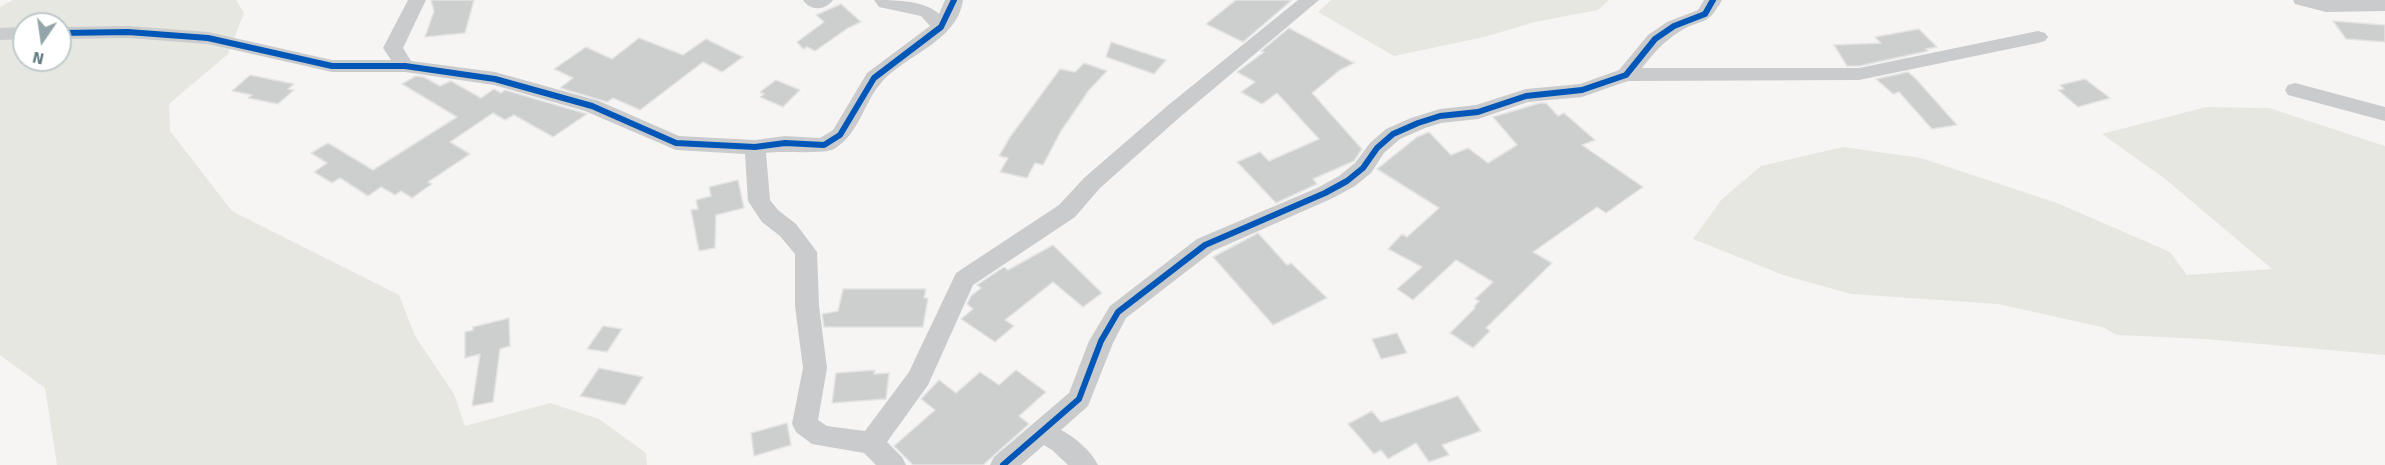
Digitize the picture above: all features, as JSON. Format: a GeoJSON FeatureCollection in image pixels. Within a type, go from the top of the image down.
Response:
{"type":"FeatureCollection","features":[{"type":"Feature","properties":{"kind":"street"},"geometry":{"type":"LineString","coordinates":[[405,66],[393,48],[417,0]]}},
{"type":"Feature","properties":{"kind":"street"},"geometry":{"type":"LineString","coordinates":[[812,0],[816,3],[824,0]]}},
{"type":"Feature","properties":{"kind":"street"},"geometry":{"type":"LineString","coordinates":[[883,0],[886,3],[927,12],[941,27]]}},
{"type":"Feature","properties":{"kind":"street"},"geometry":{"type":"LineString","coordinates":[[72,33],[128,32],[208,38],[333,66],[405,66],[495,79],[592,106],[676,143],[755,147],[785,143],[824,145],[840,135],[874,78],[941,27],[954,0]]}},
{"type":"Feature","properties":{"kind":"street"},"geometry":{"type":"LineString","coordinates":[[871,443],[919,378],[964,279],[1067,211],[1092,183],[1173,112],[1310,0]]}},
{"type":"Feature","properties":{"kind":"street"},"geometry":{"type":"LineString","coordinates":[[1626,75],[1655,39],[1674,27],[1705,14],[1713,0]]}},
{"type":"Feature","properties":{"kind":"street"},"geometry":{"type":"LineString","coordinates":[[2302,0],[2326,6],[2385,4]]}},
{"type":"Feature","properties":{"kind":"street"},"geometry":{"type":"LineString","coordinates":[[1003,465],[1079,399],[1101,341],[1119,312],[1205,245],[1325,193],[1347,181],[1363,168],[1377,147],[1393,134],[1418,123],[1440,116],[1478,112],[1526,96],[1582,90],[1626,75],[1859,74],[2038,37]]}},
{"type":"Feature","properties":{"kind":"street"},"geometry":{"type":"LineString","coordinates":[[2295,90],[2385,114]]}},
{"type":"Feature","properties":{"kind":"street"},"geometry":{"type":"LineString","coordinates":[[755,147],[759,201],[770,216],[788,230],[806,252],[807,306],[815,368],[805,424],[821,436],[871,443],[893,465]]}},
{"type":"Feature","properties":{"kind":"street"},"geometry":{"type":"LineString","coordinates":[[1042,432],[1061,442],[1085,465]]}},
{"type":"Feature","properties":{"kind":"shaded area"},"geometry":{"type":"Polygon","coordinates":[[[13,0],[236,0],[244,13],[228,54],[169,104],[170,131],[232,211],[399,295],[415,336],[454,394],[465,426],[550,403],[599,419],[646,453],[647,465],[57,465],[45,388],[0,355],[0,7],[13,0]]]}},
{"type":"Feature","properties":{"kind":"shaded area"},"geometry":{"type":"Polygon","coordinates":[[[1331,0],[1609,0],[1598,10],[1535,22],[1484,37],[1394,56],[1318,12],[1331,0]]]}},
{"type":"Feature","properties":{"kind":"shaded area"},"geometry":{"type":"Polygon","coordinates":[[[2206,107],[2269,108],[2385,146],[2385,355],[2205,339],[2117,335],[2102,327],[1998,304],[1851,294],[1783,275],[1693,239],[1722,199],[1761,166],[1843,147],[1921,158],[2057,203],[2170,252],[2187,275],[2272,269],[2164,178],[2102,134],[2206,107]]]}},
{"type":"Feature","properties":{"kind":"building"},"geometry":{"type":"Polygon","coordinates":[[[431,0],[474,0],[465,33],[425,37],[434,11],[431,0]]]}},
{"type":"Feature","properties":{"kind":"building"},"geometry":{"type":"Polygon","coordinates":[[[1236,0],[1292,0],[1243,42],[1206,24],[1236,0]]]}},
{"type":"Feature","properties":{"kind":"building"},"geometry":{"type":"Polygon","coordinates":[[[841,4],[861,22],[848,28],[815,51],[807,47],[803,49],[797,42],[824,22],[816,15],[841,4]]]}},
{"type":"Feature","properties":{"kind":"building"},"geometry":{"type":"Polygon","coordinates":[[[2333,21],[2385,25],[2385,42],[2346,39],[2333,21]]]}},
{"type":"Feature","properties":{"kind":"building"},"geometry":{"type":"Polygon","coordinates":[[[1289,28],[1354,63],[1340,70],[1312,93],[1362,149],[1354,161],[1313,179],[1317,184],[1276,203],[1237,162],[1260,152],[1269,161],[1319,139],[1277,93],[1262,104],[1241,92],[1255,82],[1237,72],[1264,52],[1261,51],[1289,28]]]}},
{"type":"Feature","properties":{"kind":"building"},"geometry":{"type":"Polygon","coordinates":[[[1919,29],[1937,47],[1859,66],[1847,66],[1834,45],[1881,43],[1875,37],[1919,29]]]}},
{"type":"Feature","properties":{"kind":"building"},"geometry":{"type":"Polygon","coordinates":[[[639,38],[683,55],[706,39],[743,57],[722,72],[703,62],[640,110],[613,98],[607,102],[560,88],[573,78],[554,69],[586,47],[612,59],[639,38]]]}},
{"type":"Feature","properties":{"kind":"building"},"geometry":{"type":"Polygon","coordinates":[[[1111,42],[1166,60],[1154,74],[1106,57],[1111,42]]]}},
{"type":"Feature","properties":{"kind":"building"},"geometry":{"type":"Polygon","coordinates":[[[1084,63],[1107,71],[1089,90],[1061,131],[1043,165],[1035,163],[1027,178],[1000,172],[1008,158],[999,156],[1010,137],[1060,69],[1075,72],[1084,63]]]}},
{"type":"Feature","properties":{"kind":"building"},"geometry":{"type":"Polygon","coordinates":[[[1908,72],[1957,125],[1932,129],[1899,92],[1893,94],[1876,79],[1908,72]]]}},
{"type":"Feature","properties":{"kind":"building"},"geometry":{"type":"Polygon","coordinates":[[[250,75],[294,84],[288,89],[294,90],[278,104],[248,98],[252,95],[232,91],[250,75]]]}},
{"type":"Feature","properties":{"kind":"building"},"geometry":{"type":"Polygon","coordinates":[[[416,76],[424,77],[440,86],[451,81],[481,98],[494,89],[501,93],[505,90],[587,114],[553,137],[514,115],[505,120],[493,113],[450,142],[470,154],[428,182],[432,184],[412,198],[401,191],[395,195],[381,187],[368,196],[340,178],[332,183],[314,172],[327,163],[311,153],[328,143],[373,170],[457,117],[402,84],[416,76]]]}},
{"type":"Feature","properties":{"kind":"building"},"geometry":{"type":"Polygon","coordinates":[[[2085,79],[2110,98],[2078,107],[2058,90],[2064,89],[2060,85],[2085,79]]]}},
{"type":"Feature","properties":{"kind":"building"},"geometry":{"type":"Polygon","coordinates":[[[776,80],[800,90],[783,107],[760,97],[764,94],[760,92],[776,80]]]}},
{"type":"Feature","properties":{"kind":"building"},"geometry":{"type":"Polygon","coordinates":[[[1546,103],[1558,116],[1564,113],[1595,140],[1582,145],[1643,187],[1606,213],[1597,207],[1533,252],[1552,263],[1486,328],[1490,331],[1473,348],[1450,333],[1475,308],[1479,301],[1475,299],[1493,282],[1456,260],[1413,300],[1397,289],[1422,267],[1388,249],[1402,234],[1407,237],[1439,208],[1377,169],[1417,137],[1429,132],[1451,155],[1468,148],[1488,163],[1517,145],[1493,117],[1546,103]]]}},
{"type":"Feature","properties":{"kind":"building"},"geometry":{"type":"Polygon","coordinates":[[[738,180],[744,208],[716,215],[715,248],[699,251],[691,210],[698,209],[696,200],[711,196],[709,187],[738,180]]]}},
{"type":"Feature","properties":{"kind":"building"},"geometry":{"type":"Polygon","coordinates":[[[1258,233],[1287,265],[1291,263],[1327,298],[1273,325],[1213,257],[1258,233]]]}},
{"type":"Feature","properties":{"kind":"building"},"geometry":{"type":"Polygon","coordinates":[[[1053,245],[1102,293],[1083,307],[1053,282],[1005,320],[1014,326],[995,342],[961,319],[973,309],[967,304],[971,296],[981,288],[977,285],[1004,267],[1008,270],[1053,245]]]}},
{"type":"Feature","properties":{"kind":"building"},"geometry":{"type":"Polygon","coordinates":[[[843,289],[926,289],[924,298],[928,298],[923,327],[824,327],[822,314],[838,311],[843,289]]]}},
{"type":"Feature","properties":{"kind":"building"},"geometry":{"type":"Polygon","coordinates":[[[509,318],[510,346],[500,349],[493,402],[472,406],[480,354],[465,358],[465,332],[473,330],[473,327],[509,318]]]}},
{"type":"Feature","properties":{"kind":"building"},"geometry":{"type":"Polygon","coordinates":[[[603,326],[622,329],[607,352],[587,349],[603,326]]]}},
{"type":"Feature","properties":{"kind":"building"},"geometry":{"type":"Polygon","coordinates":[[[1397,333],[1407,353],[1381,359],[1372,339],[1397,333]]]}},
{"type":"Feature","properties":{"kind":"building"},"geometry":{"type":"Polygon","coordinates":[[[599,368],[643,377],[625,405],[580,396],[599,368]]]}},
{"type":"Feature","properties":{"kind":"building"},"geometry":{"type":"Polygon","coordinates":[[[875,370],[874,374],[889,373],[886,399],[832,403],[836,373],[875,370]]]}},
{"type":"Feature","properties":{"kind":"building"},"geometry":{"type":"Polygon","coordinates":[[[1016,370],[1046,392],[1019,416],[1029,424],[983,465],[913,465],[894,446],[935,410],[921,399],[939,380],[956,393],[980,372],[999,385],[1016,370]]]}},
{"type":"Feature","properties":{"kind":"building"},"geometry":{"type":"Polygon","coordinates":[[[1458,396],[1481,431],[1442,445],[1449,455],[1429,462],[1416,443],[1388,459],[1381,450],[1374,454],[1348,424],[1372,411],[1381,422],[1458,396]]]}},
{"type":"Feature","properties":{"kind":"building"},"geometry":{"type":"Polygon","coordinates":[[[787,423],[791,445],[754,456],[751,433],[787,423]]]}},
{"type":"Feature","properties":{"kind":"cycle path"},"geometry":{"type":"LineString","coordinates":[[72,33],[128,32],[208,38],[332,66],[405,66],[495,79],[592,106],[676,143],[755,147],[785,143],[824,145],[840,135],[874,78],[941,27],[954,0]]}},
{"type":"Feature","properties":{"kind":"cycle path"},"geometry":{"type":"LineString","coordinates":[[1003,465],[1079,399],[1101,341],[1118,312],[1205,245],[1325,193],[1347,181],[1363,168],[1377,148],[1393,134],[1418,123],[1440,116],[1478,112],[1526,96],[1582,90],[1626,75],[1655,39],[1674,26],[1705,14],[1713,0]]}}]}
